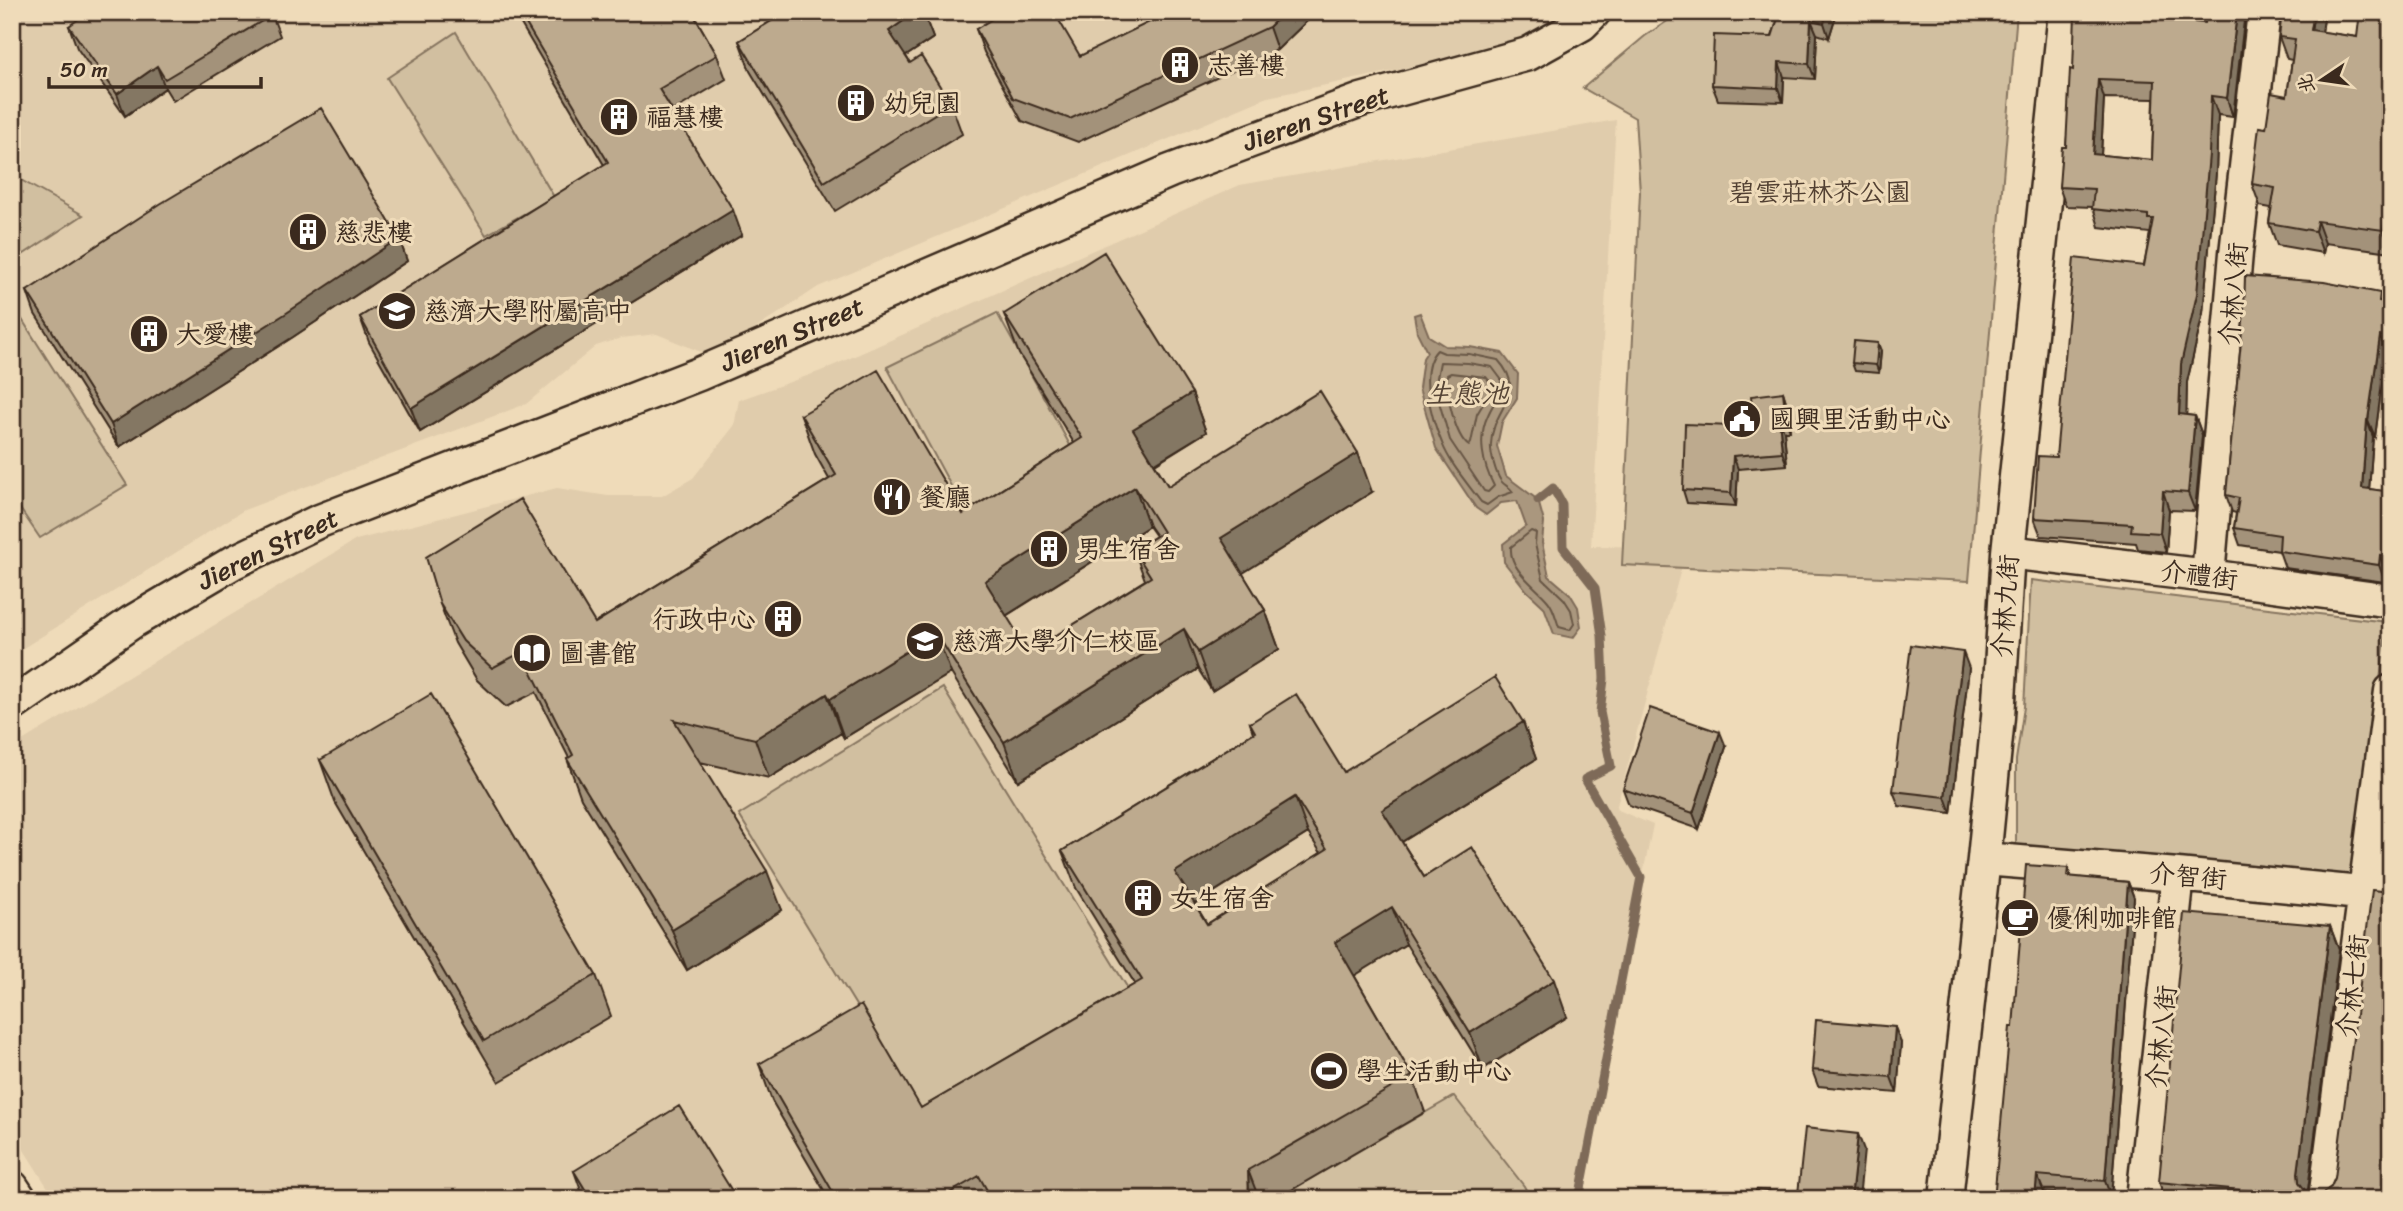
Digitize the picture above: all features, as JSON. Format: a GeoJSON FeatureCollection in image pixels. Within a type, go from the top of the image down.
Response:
{"type":"FeatureCollection","features":[{"type":"Feature","properties":{"kind":"street","name":"Jieren Street"},"geometry":{"type":"LineString","coordinates":[[12,705],[132,622],[234,562],[317,522],[699,374],[1183,167],[1360,100],[1528,54],[1581,24],[1594,12]]}},
{"type":"Feature","properties":{"kind":"street","name":"介林九街"},"geometry":{"type":"LineString","coordinates":[[1946,1199],[1984,859],[1998,717],[2008,552],[2065,12]]}},
{"type":"Feature","properties":{"kind":"street","name":"介林八街"},"geometry":{"type":"LineString","coordinates":[[2208,576],[2236,253],[2263,12]]}},
{"type":"Feature","properties":{"kind":"street","name":"介禮街"},"geometry":{"type":"LineString","coordinates":[[2008,552],[2391,601]]}},
{"type":"Feature","properties":{"kind":"street","name":"介林七街"},"geometry":{"type":"LineString","coordinates":[[2325,1199],[2377,895],[2391,691]]}},
{"type":"Feature","properties":{"kind":"street","name":"介智街"},"geometry":{"type":"LineString","coordinates":[[1984,859],[2377,895]]}},
{"type":"Feature","properties":{"kind":"street","name":"介林八街"},"geometry":{"type":"LineString","coordinates":[[2143,1199],[2178,875]]}},
{"type":"Feature","properties":{"kind":"street"},"geometry":{"type":"LineString","coordinates":[[12,1187],[20,1199]]}},
{"type":"Feature","properties":{"kind":"shaded area","name":"慈濟大學附屬高中"},"geometry":{"type":"Polygon","coordinates":[[[12,12],[1574,12],[1490,51],[1268,97],[818,287],[713,357],[657,334],[621,338],[596,346],[526,404],[244,510],[12,655],[12,12]]]}},
{"type":"Feature","properties":{"kind":"shaded area","name":"慈濟大學介仁校區"},"geometry":{"type":"Polygon","coordinates":[[[1616,120],[1591,546],[1687,547],[1616,809],[1653,825],[1579,1183],[1595,1199],[55,1199],[12,1131],[12,747],[356,540],[557,488],[608,496],[662,496],[693,478],[734,426],[739,400],[821,371],[1240,185],[1616,120]]]}},
{"type":"Feature","properties":{"kind":"green space","name":"碧雲莊林芥公園"},"geometry":{"type":"Polygon","coordinates":[[[1681,12],[2017,12],[1969,581],[1622,565],[1640,192],[1635,118],[1583,88],[1645,36],[1681,12]]]}},
{"type":"Feature","properties":{"kind":"green space"},"geometry":{"type":"Polygon","coordinates":[[[456,32],[554,197],[486,235],[387,78],[456,32]]]}},
{"type":"Feature","properties":{"kind":"green space"},"geometry":{"type":"Polygon","coordinates":[[[12,175],[83,215],[12,262],[12,175]]]}},
{"type":"Feature","properties":{"kind":"green space"},"geometry":{"type":"Polygon","coordinates":[[[16,310],[127,485],[40,538],[12,497],[12,313],[16,310]]]}},
{"type":"Feature","properties":{"kind":"green space"},"geometry":{"type":"Polygon","coordinates":[[[997,313],[1086,474],[980,540],[887,367],[997,313]]]}},
{"type":"Feature","properties":{"kind":"green space"},"geometry":{"type":"Polygon","coordinates":[[[2031,580],[2387,622],[2356,881],[2016,851],[2016,760],[2024,707],[2031,580]]]}},
{"type":"Feature","properties":{"kind":"green space"},"geometry":{"type":"Polygon","coordinates":[[[943,688],[1140,1008],[935,1134],[739,815],[943,688]]]}},
{"type":"Feature","properties":{"kind":"green space"},"geometry":{"type":"Polygon","coordinates":[[[1454,1096],[1524,1186],[1531,1199],[1276,1199],[1454,1096]]]}},
{"type":"Feature","properties":{"kind":"water","name":"生態池"},"geometry":{"type":"Polygon","coordinates":[[[1420,313],[1429,336],[1445,346],[1502,353],[1518,374],[1517,398],[1502,422],[1497,446],[1506,476],[1538,500],[1544,522],[1542,543],[1549,576],[1570,594],[1578,607],[1581,627],[1573,638],[1554,634],[1544,607],[1504,562],[1503,544],[1526,526],[1517,501],[1501,503],[1486,515],[1476,508],[1436,448],[1419,388],[1423,358],[1427,352],[1417,332],[1414,315],[1420,313]]]}},
{"type":"Feature","properties":{"kind":"building"},"geometry":{"type":"Polygon","coordinates":[[[88,12],[271,12],[272,15],[165,79],[157,66],[117,94],[69,26],[88,12]]]}},
{"type":"Feature","properties":{"kind":"building"},"geometry":{"type":"Polygon","coordinates":[[[519,12],[692,12],[717,55],[659,89],[733,210],[411,408],[360,317],[608,162],[519,12]]]}},
{"type":"Feature","properties":{"kind":"building","name":"幼兒園"},"geometry":{"type":"Polygon","coordinates":[[[786,12],[916,12],[889,31],[910,63],[921,56],[951,104],[824,182],[739,41],[786,12]]]}},
{"type":"Feature","properties":{"kind":"building","name":"志善樓"},"geometry":{"type":"Polygon","coordinates":[[[1003,12],[1054,12],[1080,56],[1170,12],[1284,12],[1269,27],[1070,119],[1013,98],[976,29],[1003,12]]]}},
{"type":"Feature","properties":{"kind":"building"},"geometry":{"type":"Polygon","coordinates":[[[1780,12],[1827,12],[1824,23],[1811,20],[1809,64],[1779,62],[1778,88],[1712,85],[1714,35],[1772,37],[1780,12]]]}},
{"type":"Feature","properties":{"kind":"building"},"geometry":{"type":"Polygon","coordinates":[[[2091,12],[2162,12],[2161,19],[2205,23],[2206,12],[2237,12],[2227,98],[2211,96],[2197,294],[2181,364],[2179,414],[2195,416],[2188,493],[2163,491],[2160,533],[2131,531],[2132,524],[2034,518],[2038,456],[2056,457],[2074,258],[2144,266],[2153,219],[2148,219],[2148,215],[2092,209],[2094,189],[2059,187],[2062,147],[2066,147],[2075,14],[2091,15],[2091,12]],[[2098,79],[2093,154],[2152,160],[2155,81],[2098,79]]]}},
{"type":"Feature","properties":{"kind":"building"},"geometry":{"type":"Polygon","coordinates":[[[2282,12],[2314,12],[2311,30],[2357,37],[2360,12],[2391,12],[2391,180],[2383,230],[2317,221],[2315,231],[2269,223],[2275,188],[2252,184],[2259,127],[2266,128],[2271,93],[2287,96],[2295,39],[2279,37],[2282,12]]]}},
{"type":"Feature","properties":{"kind":"building"},"geometry":{"type":"Polygon","coordinates":[[[321,108],[399,238],[111,424],[27,291],[160,204],[321,108]]]}},
{"type":"Feature","properties":{"kind":"building"},"geometry":{"type":"Polygon","coordinates":[[[1104,252],[1192,393],[1133,429],[1168,486],[1320,391],[1358,453],[1221,538],[1265,610],[1198,652],[1184,629],[1004,742],[936,633],[830,699],[827,694],[755,739],[674,720],[767,871],[672,930],[567,759],[573,755],[522,652],[492,668],[463,641],[440,604],[426,557],[520,499],[595,623],[836,475],[801,415],[878,370],[963,514],[1082,438],[1004,314],[1104,252]],[[1135,487],[985,581],[1029,652],[1151,577],[1134,550],[1163,532],[1135,487]]]}},
{"type":"Feature","properties":{"kind":"building"},"geometry":{"type":"Polygon","coordinates":[[[2245,276],[2324,282],[2380,293],[2379,301],[2391,302],[2391,337],[2380,336],[2367,420],[2362,488],[2391,492],[2391,557],[2380,555],[2379,565],[2279,551],[2280,535],[2234,528],[2239,498],[2226,495],[2245,276]]]}},
{"type":"Feature","properties":{"kind":"building"},"geometry":{"type":"Polygon","coordinates":[[[1854,341],[1878,343],[1876,365],[1852,363],[1854,341]]]}},
{"type":"Feature","properties":{"kind":"building"},"geometry":{"type":"Polygon","coordinates":[[[1783,392],[1786,418],[1779,418],[1782,452],[1733,456],[1731,493],[1683,490],[1685,424],[1754,427],[1751,396],[1783,392]]]}},
{"type":"Feature","properties":{"kind":"building"},"geometry":{"type":"Polygon","coordinates":[[[1911,645],[1963,652],[1945,797],[1893,791],[1911,645]]]}},
{"type":"Feature","properties":{"kind":"building"},"geometry":{"type":"Polygon","coordinates":[[[1495,677],[1523,722],[1382,810],[1424,877],[1472,847],[1554,980],[1470,1033],[1392,907],[1335,942],[1412,1076],[1248,1170],[1249,1199],[992,1199],[979,1176],[939,1199],[837,1199],[759,1064],[861,1005],[921,1108],[1142,980],[1062,851],[1255,732],[1250,723],[1296,694],[1344,772],[1495,677]],[[1295,797],[1175,872],[1207,924],[1327,849],[1295,797]]]}},
{"type":"Feature","properties":{"kind":"building"},"geometry":{"type":"Polygon","coordinates":[[[431,694],[596,975],[484,1041],[320,760],[431,694]]]}},
{"type":"Feature","properties":{"kind":"building"},"geometry":{"type":"Polygon","coordinates":[[[1650,708],[1720,732],[1693,813],[1623,789],[1650,708]]]}},
{"type":"Feature","properties":{"kind":"building"},"geometry":{"type":"Polygon","coordinates":[[[2026,865],[2068,868],[2067,876],[2128,882],[2105,1181],[2037,1175],[2035,1199],[1994,1199],[2010,1027],[2013,1027],[2026,865]]]}},
{"type":"Feature","properties":{"kind":"building"},"geometry":{"type":"Polygon","coordinates":[[[2372,890],[2391,892],[2391,1199],[2331,1199],[2159,1182],[2184,913],[2330,926],[2298,1173],[2299,1182],[2305,1190],[2315,1194],[2323,1193],[2331,1187],[2335,1178],[2372,890]]]}},
{"type":"Feature","properties":{"kind":"building"},"geometry":{"type":"Polygon","coordinates":[[[1816,1020],[1895,1027],[1891,1077],[1812,1070],[1816,1020]]]}},
{"type":"Feature","properties":{"kind":"building"},"geometry":{"type":"Polygon","coordinates":[[[679,1106],[737,1199],[591,1199],[574,1171],[679,1106]]]}},
{"type":"Feature","properties":{"kind":"building"},"geometry":{"type":"Polygon","coordinates":[[[1805,1128],[1858,1134],[1851,1199],[1756,1199],[1756,1190],[1798,1194],[1805,1128]]]}},
{"type":"Feature","properties":{"kind":"waterway"},"geometry":{"type":"LineString","coordinates":[[1538,500],[1553,488],[1562,504],[1563,547],[1595,588],[1602,636],[1604,679],[1600,712],[1611,766],[1585,779],[1641,877],[1580,1194],[1585,1199]]}},
{"type":"Feature","properties":{"kind":"place","name":"志善樓"},"geometry":{"type":"Point","coordinates":[1180,65]}},
{"type":"Feature","properties":{"kind":"place","name":"幼兒園"},"geometry":{"type":"Point","coordinates":[856,103]}},
{"type":"Feature","properties":{"kind":"place","name":"福慧樓"},"geometry":{"type":"Point","coordinates":[619,117]}},
{"type":"Feature","properties":{"kind":"place","name":"慈悲樓"},"geometry":{"type":"Point","coordinates":[308,232]}},
{"type":"Feature","properties":{"kind":"place","name":"慈濟大學附屬高中"},"geometry":{"type":"Point","coordinates":[397,311]}},
{"type":"Feature","properties":{"kind":"place","name":"大愛樓"},"geometry":{"type":"Point","coordinates":[149,334]}},
{"type":"Feature","properties":{"kind":"place","name":"國興里活動中心"},"geometry":{"type":"Point","coordinates":[1742,419]}},
{"type":"Feature","properties":{"kind":"place","name":"餐廳"},"geometry":{"type":"Point","coordinates":[892,497]}},
{"type":"Feature","properties":{"kind":"place","name":"男生宿舍"},"geometry":{"type":"Point","coordinates":[1049,549]}},
{"type":"Feature","properties":{"kind":"place","name":"行政中心"},"geometry":{"type":"Point","coordinates":[783,619]}},
{"type":"Feature","properties":{"kind":"place","name":"慈濟大學介仁校區"},"geometry":{"type":"Point","coordinates":[925,641]}},
{"type":"Feature","properties":{"kind":"place","name":"圖書館"},"geometry":{"type":"Point","coordinates":[532,653]}},
{"type":"Feature","properties":{"kind":"place","name":"女生宿舍"},"geometry":{"type":"Point","coordinates":[1143,898]}},
{"type":"Feature","properties":{"kind":"place","name":"優俐咖啡館"},"geometry":{"type":"Point","coordinates":[2020,918]}},
{"type":"Feature","properties":{"kind":"place","name":"學生活動中心"},"geometry":{"type":"Point","coordinates":[1329,1071]}}]}
